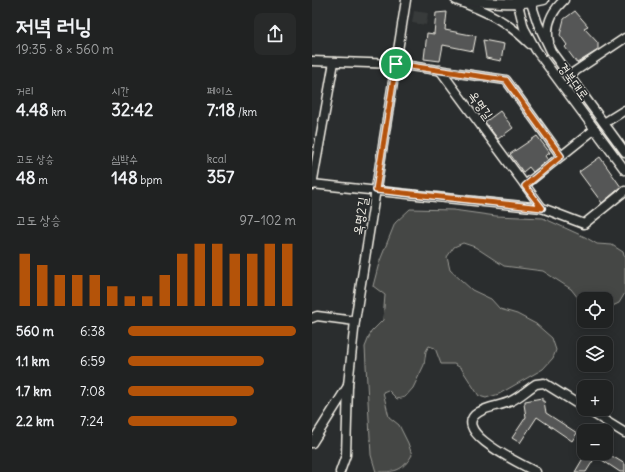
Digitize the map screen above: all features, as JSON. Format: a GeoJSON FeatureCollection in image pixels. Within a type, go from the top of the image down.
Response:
{"type":"FeatureCollection","features":[{"type":"Feature","properties":{"kind":"street","name":"옥명2길"},"geometry":{"type":"LineString","coordinates":[[340,472],[346,456],[348,385],[355,321],[406,0]]}},
{"type":"Feature","properties":{"kind":"street"},"geometry":{"type":"LineString","coordinates":[[451,0],[517,2],[544,0]]}},
{"type":"Feature","properties":{"kind":"street"},"geometry":{"type":"LineString","coordinates":[[456,0],[502,20],[514,28],[536,50]]}},
{"type":"Feature","properties":{"kind":"street"},"geometry":{"type":"LineString","coordinates":[[551,51],[548,37],[548,21],[553,12],[564,0]]}},
{"type":"Feature","properties":{"kind":"street","name":"경북대로"},"geometry":{"type":"LineString","coordinates":[[517,2],[524,28],[536,50],[625,170]]}},
{"type":"Feature","properties":{"kind":"street","name":"경북대로"},"geometry":{"type":"LineString","coordinates":[[530,2],[538,24],[551,51],[625,152]]}},
{"type":"Feature","properties":{"kind":"street"},"geometry":{"type":"LineString","coordinates":[[568,76],[625,38]]}},
{"type":"Feature","properties":{"kind":"street"},"geometry":{"type":"LineString","coordinates":[[312,61],[396,64],[506,80],[561,156]]}},
{"type":"Feature","properties":{"kind":"street"},"geometry":{"type":"LineString","coordinates":[[334,62],[312,184],[542,208],[584,224],[625,191]]}},
{"type":"Feature","properties":{"kind":"street","name":"옥명길"},"geometry":{"type":"LineString","coordinates":[[440,70],[542,208]]}},
{"type":"Feature","properties":{"kind":"street"},"geometry":{"type":"LineString","coordinates":[[604,123],[625,110]]}},
{"type":"Feature","properties":{"kind":"street"},"geometry":{"type":"LineString","coordinates":[[525,186],[595,129]]}},
{"type":"Feature","properties":{"kind":"street"},"geometry":{"type":"LineString","coordinates":[[312,318],[317,316],[355,321]]}},
{"type":"Feature","properties":{"kind":"street"},"geometry":{"type":"LineString","coordinates":[[536,472],[484,442],[472,428],[474,416],[481,410],[512,401],[536,384],[540,383],[544,383],[577,403]]}},
{"type":"Feature","properties":{"kind":"street"},"geometry":{"type":"LineString","coordinates":[[312,443],[348,385]]}},
{"type":"Feature","properties":{"kind":"street"},"geometry":{"type":"LineString","coordinates":[[598,416],[625,433]]}},
{"type":"Feature","properties":{"kind":"shaded area"},"geometry":{"type":"Polygon","coordinates":[[[414,11],[428,13],[426,25],[412,23],[414,11]]]}},
{"type":"Feature","properties":{"kind":"shaded area"},"geometry":{"type":"Polygon","coordinates":[[[410,209],[453,210],[496,216],[543,218],[597,244],[612,245],[623,252],[625,259],[625,293],[619,303],[613,306],[613,292],[577,292],[577,296],[571,289],[543,271],[504,266],[475,247],[463,243],[454,247],[447,257],[450,270],[472,290],[491,299],[500,309],[517,314],[536,324],[552,338],[556,350],[553,358],[543,369],[499,394],[486,398],[479,396],[461,368],[454,364],[441,364],[435,348],[429,346],[426,351],[424,365],[413,388],[405,397],[397,399],[388,390],[383,392],[389,417],[399,425],[412,455],[405,465],[397,470],[376,472],[371,455],[365,347],[371,332],[383,320],[385,295],[373,286],[379,263],[395,223],[410,209]]]}},
{"type":"Feature","properties":{"kind":"building"},"geometry":{"type":"Polygon","coordinates":[[[575,11],[588,26],[584,28],[598,43],[598,50],[577,63],[565,47],[567,45],[560,35],[564,19],[575,11]]]}},
{"type":"Feature","properties":{"kind":"building"},"geometry":{"type":"Polygon","coordinates":[[[447,12],[445,30],[476,36],[473,51],[443,45],[440,61],[424,59],[427,33],[434,34],[436,13],[447,12]]]}},
{"type":"Feature","properties":{"kind":"building"},"geometry":{"type":"Polygon","coordinates":[[[483,40],[504,44],[501,61],[486,58],[483,40]]]}},
{"type":"Feature","properties":{"kind":"building"},"geometry":{"type":"Polygon","coordinates":[[[500,111],[513,128],[498,139],[485,122],[500,111]]]}},
{"type":"Feature","properties":{"kind":"building"},"geometry":{"type":"Polygon","coordinates":[[[537,136],[550,153],[545,156],[548,160],[533,172],[529,167],[523,172],[510,154],[537,136]]]}},
{"type":"Feature","properties":{"kind":"building"},"geometry":{"type":"Polygon","coordinates":[[[600,157],[621,187],[602,203],[579,172],[600,157]]]}},
{"type":"Feature","properties":{"kind":"building"},"geometry":{"type":"Polygon","coordinates":[[[542,398],[546,413],[577,433],[572,441],[537,417],[520,443],[512,438],[526,417],[525,401],[542,398]]]}},
{"type":"Feature","properties":{"kind":"building"},"geometry":{"type":"Polygon","coordinates":[[[613,457],[625,464],[625,472],[620,472],[602,460],[613,460],[613,457]]]}},
{"type":"Feature","properties":{"kind":"building"},"geometry":{"type":"Polygon","coordinates":[[[582,460],[594,460],[586,472],[575,472],[582,460]]]}},
{"type":"Feature","properties":{"kind":"route"},"geometry":{"type":"LineString","coordinates":[[396,64],[506,80],[561,156],[525,186],[542,208],[376,190],[396,64]]}}]}
